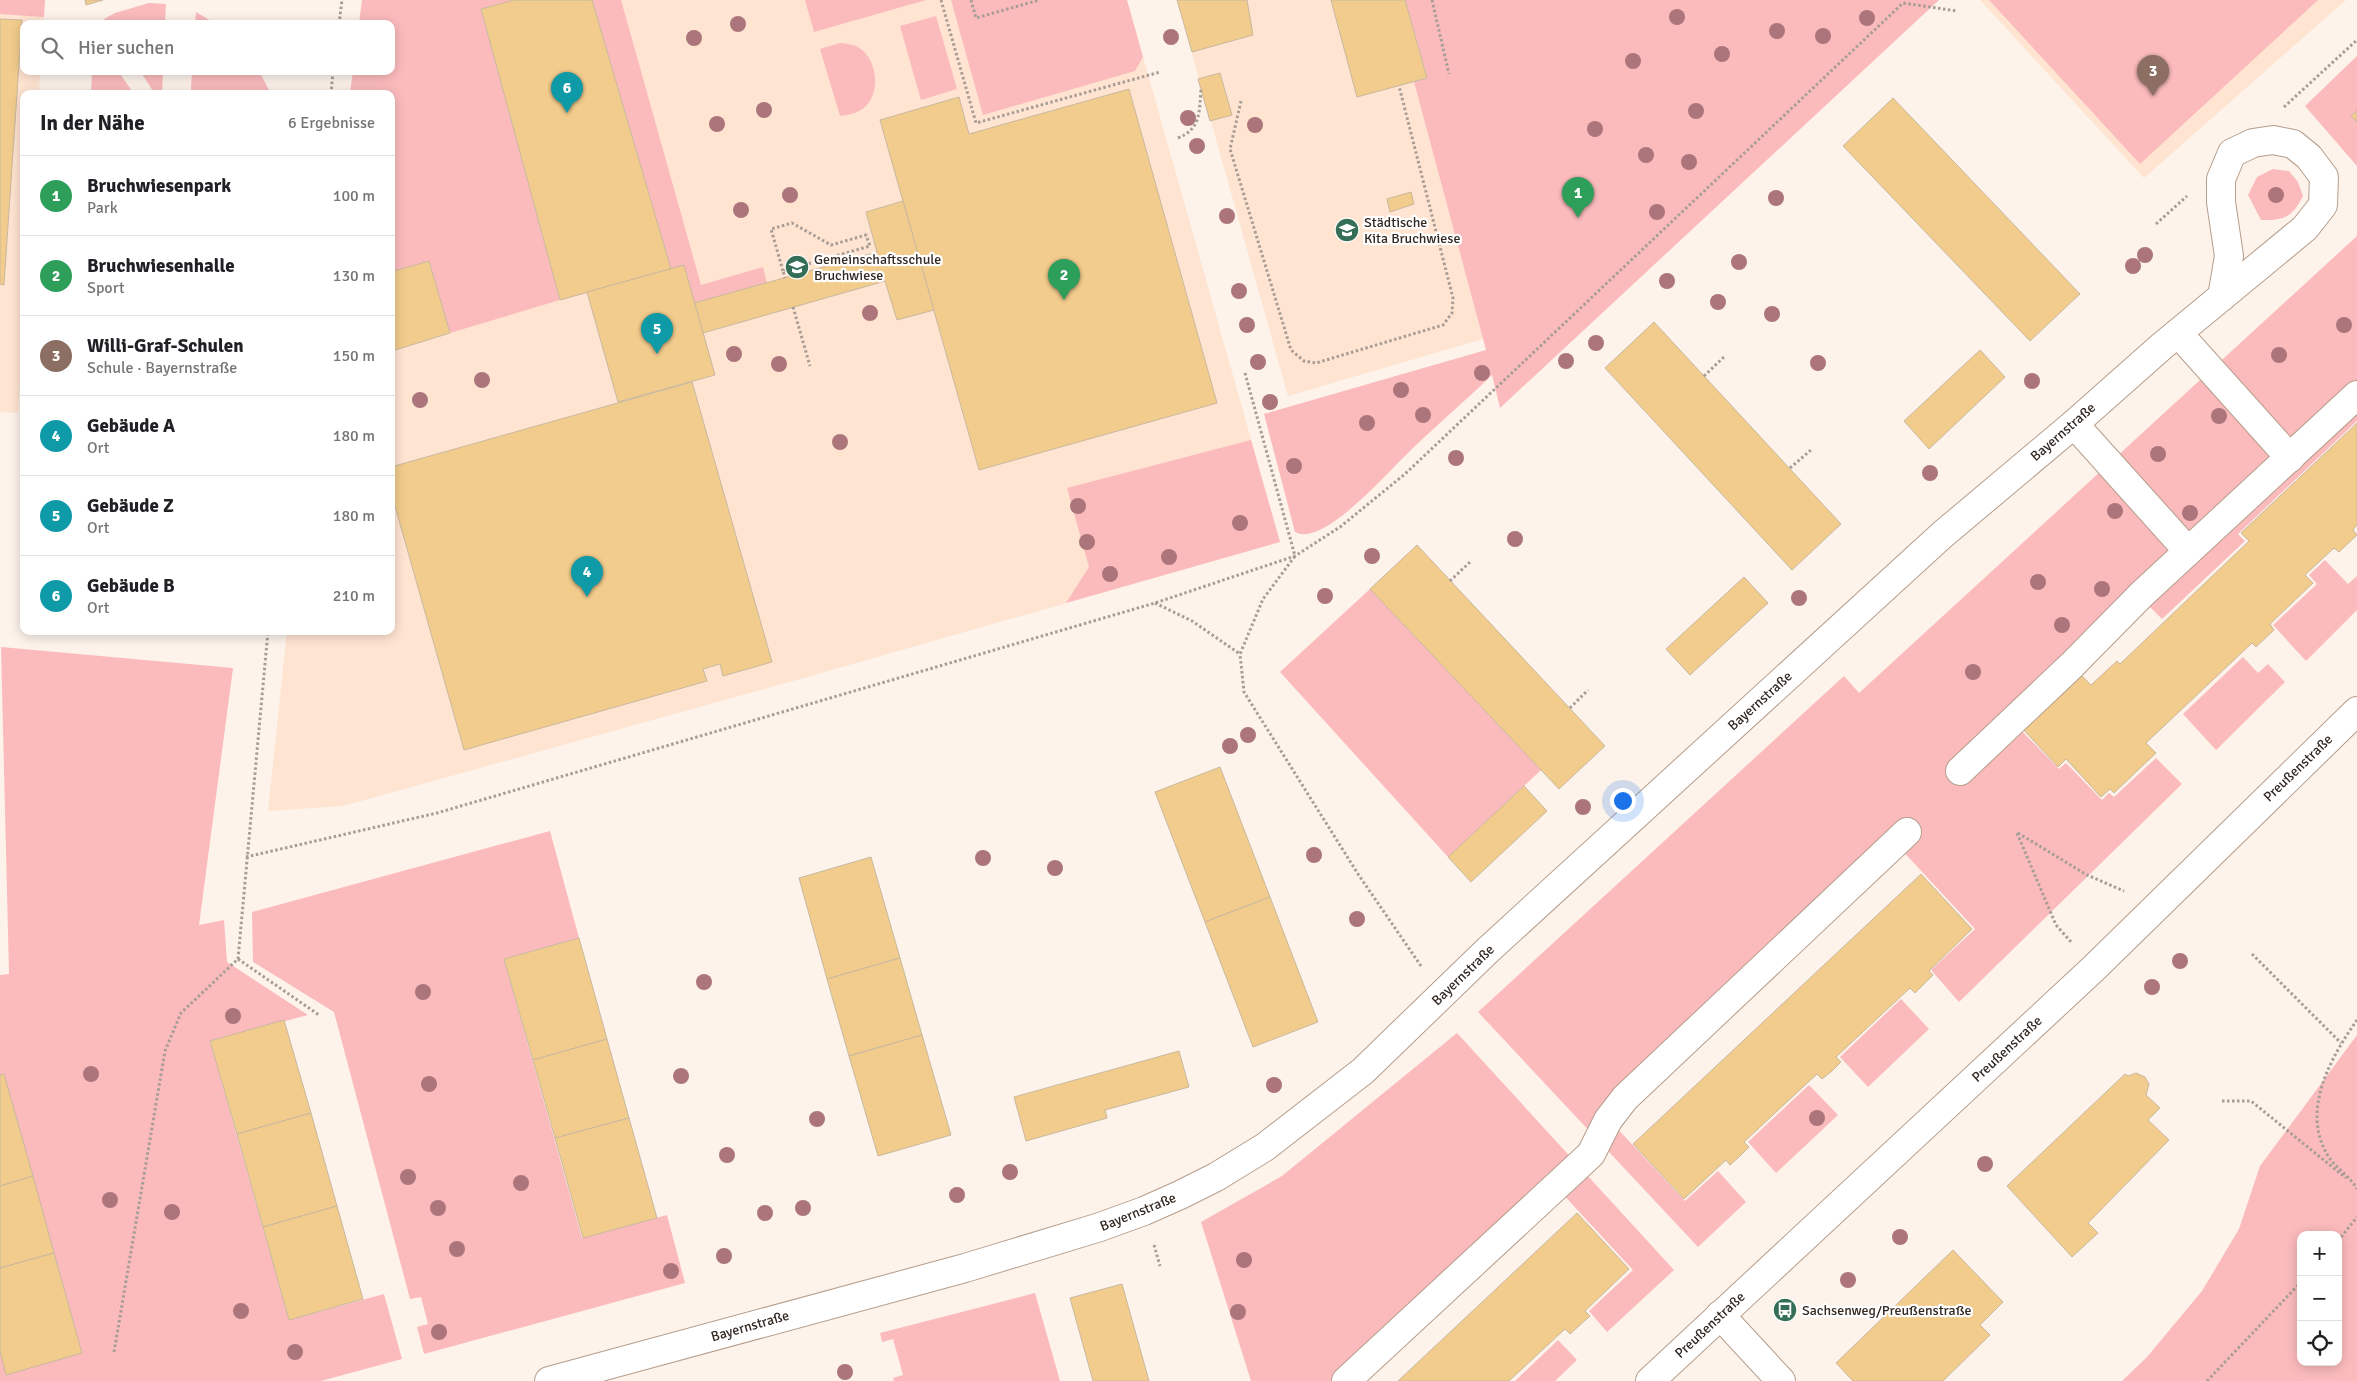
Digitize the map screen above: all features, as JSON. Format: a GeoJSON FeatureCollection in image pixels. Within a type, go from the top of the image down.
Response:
{"type":"FeatureCollection","features":[{"type":"Feature","properties":{"kind":"street","name":"Bayernstraße"},"geometry":{"type":"LineString","coordinates":[[549,1381],[974,1266],[1144,1211],[1216,1177],[1265,1148],[1363,1071],[1443,994],[1942,534],[2074,424],[2178,333],[2222,297],[2305,228],[2324,205],[2324,177],[2309,157],[2293,144],[2273,140],[2253,143],[2232,153],[2221,179],[2221,202],[2229,256],[2222,297]]}},
{"type":"Feature","properties":{"kind":"street"},"geometry":{"type":"LineString","coordinates":[[2178,333],[2290,458]]}},
{"type":"Feature","properties":{"kind":"street"},"geometry":{"type":"LineString","coordinates":[[1960,771],[2188,552],[2357,395]]}},
{"type":"Feature","properties":{"kind":"street"},"geometry":{"type":"LineString","coordinates":[[2074,424],[2188,552]]}},
{"type":"Feature","properties":{"kind":"street","name":"Preußenstraße"},"geometry":{"type":"LineString","coordinates":[[1650,1381],[2094,969],[2357,711]]}},
{"type":"Feature","properties":{"kind":"street"},"geometry":{"type":"LineString","coordinates":[[1346,1381],[1591,1154],[1608,1120],[1625,1098],[1907,832]]}},
{"type":"Feature","properties":{"kind":"street"},"geometry":{"type":"LineString","coordinates":[[1720,1315],[1781,1381]]}},
{"type":"Feature","properties":{"kind":"path"},"geometry":{"type":"LineString","coordinates":[[340,20],[342,0]]}},
{"type":"Feature","properties":{"kind":"path"},"geometry":{"type":"LineString","coordinates":[[941,0],[976,123],[1160,72]]}},
{"type":"Feature","properties":{"kind":"path"},"geometry":{"type":"LineString","coordinates":[[971,0],[976,18],[1039,0]]}},
{"type":"Feature","properties":{"kind":"path"},"geometry":{"type":"LineString","coordinates":[[1432,0],[1449,74]]}},
{"type":"Feature","properties":{"kind":"path"},"geometry":{"type":"LineString","coordinates":[[1898,0],[1903,3],[1957,11]]}},
{"type":"Feature","properties":{"kind":"path"},"geometry":{"type":"LineString","coordinates":[[246,857],[437,813],[1155,603],[1295,556],[1340,527],[1405,474],[1903,3]]}},
{"type":"Feature","properties":{"kind":"path"},"geometry":{"type":"LineString","coordinates":[[2285,106],[2357,40]]}},
{"type":"Feature","properties":{"kind":"path"},"geometry":{"type":"LineString","coordinates":[[331,90],[333,75]]}},
{"type":"Feature","properties":{"kind":"path"},"geometry":{"type":"LineString","coordinates":[[1241,101],[1230,149],[1291,350],[1304,361],[1316,362],[1443,325],[1452,313],[1453,298],[1400,86]]}},
{"type":"Feature","properties":{"kind":"path"},"geometry":{"type":"LineString","coordinates":[[1178,138],[1188,134],[1198,120],[1201,90]]}},
{"type":"Feature","properties":{"kind":"path"},"geometry":{"type":"LineString","coordinates":[[783,271],[870,246],[866,235],[831,245],[792,223],[771,229],[783,271],[785,278]]}},
{"type":"Feature","properties":{"kind":"path"},"geometry":{"type":"LineString","coordinates":[[793,307],[810,366]]}},
{"type":"Feature","properties":{"kind":"path"},"geometry":{"type":"LineString","coordinates":[[1704,376],[1724,356]]}},
{"type":"Feature","properties":{"kind":"path"},"geometry":{"type":"LineString","coordinates":[[1245,373],[1295,556]]}},
{"type":"Feature","properties":{"kind":"path"},"geometry":{"type":"LineString","coordinates":[[1790,468],[1811,450]]}},
{"type":"Feature","properties":{"kind":"path"},"geometry":{"type":"LineString","coordinates":[[1295,556],[1263,599],[1240,654],[1244,692],[1358,874],[1424,970],[1443,994]]}},
{"type":"Feature","properties":{"kind":"path"},"geometry":{"type":"LineString","coordinates":[[1450,581],[1470,562]]}},
{"type":"Feature","properties":{"kind":"path"},"geometry":{"type":"LineString","coordinates":[[1155,603],[1192,621],[1240,654]]}},
{"type":"Feature","properties":{"kind":"path"},"geometry":{"type":"LineString","coordinates":[[114,1352],[165,1050],[181,1013],[238,960],[268,635]]}},
{"type":"Feature","properties":{"kind":"path"},"geometry":{"type":"LineString","coordinates":[[1570,708],[1588,690]]}},
{"type":"Feature","properties":{"kind":"path"},"geometry":{"type":"LineString","coordinates":[[2094,969],[2056,925],[2017,833],[2087,875],[2122,890],[2147,915]]}},
{"type":"Feature","properties":{"kind":"path"},"geometry":{"type":"LineString","coordinates":[[2252,954],[2341,1043]]}},
{"type":"Feature","properties":{"kind":"path"},"geometry":{"type":"LineString","coordinates":[[238,960],[319,1015]]}},
{"type":"Feature","properties":{"kind":"path"},"geometry":{"type":"LineString","coordinates":[[2356,1187],[2327,1155],[2317,1131],[2318,1095],[2341,1043],[2357,1020]]}},
{"type":"Feature","properties":{"kind":"path"},"geometry":{"type":"LineString","coordinates":[[2222,1101],[2251,1101],[2356,1187]]}},
{"type":"Feature","properties":{"kind":"path"},"geometry":{"type":"LineString","coordinates":[[2342,1236],[2357,1217]]}},
{"type":"Feature","properties":{"kind":"path"},"geometry":{"type":"LineString","coordinates":[[1154,1246],[1160,1266]]}},
{"type":"Feature","properties":{"kind":"path"},"geometry":{"type":"LineString","coordinates":[[2207,1381],[2297,1286]]}},
{"type":"Feature","properties":{"kind":"shaded area"},"geometry":{"type":"Polygon","coordinates":[[[0,0],[45,0],[43,20],[20,20],[20,75],[40,75],[39,90],[20,90],[20,385],[18,413],[0,412],[0,0]]]}},
{"type":"Feature","properties":{"kind":"shaded area"},"geometry":{"type":"Polygon","coordinates":[[[0,0],[45,0],[44,17],[0,14],[0,0]]]}},
{"type":"Feature","properties":{"kind":"shaded area","name":"Gemeinschaftsschule Bruchwiese"},"geometry":{"type":"Polygon","coordinates":[[[362,0],[1127,0],[1280,542],[804,678],[343,806],[268,811],[287,635],[395,635],[395,90],[351,90],[352,75],[395,75],[395,20],[360,20],[362,0]]]}},
{"type":"Feature","properties":{"kind":"shaded area"},"geometry":{"type":"Polygon","coordinates":[[[362,0],[514,0],[481,9],[560,300],[450,333],[429,261],[395,271],[395,90],[351,90],[352,75],[395,75],[395,20],[360,20],[362,0]]]}},
{"type":"Feature","properties":{"kind":"shaded area"},"geometry":{"type":"Polygon","coordinates":[[[592,0],[621,0],[701,285],[763,267],[767,283],[694,303],[684,265],[671,269],[592,0]]]}},
{"type":"Feature","properties":{"kind":"shaded area"},"geometry":{"type":"Polygon","coordinates":[[[805,0],[926,0],[814,32],[805,0]]]}},
{"type":"Feature","properties":{"kind":"shaded area"},"geometry":{"type":"Polygon","coordinates":[[[951,0],[1127,0],[1143,57],[1135,71],[983,115],[951,0]]]}},
{"type":"Feature","properties":{"kind":"shaded area","name":"Städtische Kita Bruchwiese"},"geometry":{"type":"Polygon","coordinates":[[[1177,0],[1405,0],[1427,78],[1414,82],[1483,339],[1288,396],[1177,0]]]}},
{"type":"Feature","properties":{"kind":"shaded area"},"geometry":{"type":"Polygon","coordinates":[[[1405,0],[1939,0],[1500,408],[1492,375],[1337,520],[1307,534],[1295,532],[1264,414],[1486,350],[1414,82],[1427,77],[1405,0]]]}},
{"type":"Feature","properties":{"kind":"shaded area"},"geometry":{"type":"Polygon","coordinates":[[[1980,0],[2346,0],[2144,178],[1980,0]]]}},
{"type":"Feature","properties":{"kind":"shaded area"},"geometry":{"type":"Polygon","coordinates":[[[1989,0],[2318,0],[2140,164],[1989,0]]]}},
{"type":"Feature","properties":{"kind":"shaded area"},"geometry":{"type":"Polygon","coordinates":[[[149,3],[166,4],[165,20],[105,20],[115,13],[149,3]]]}},
{"type":"Feature","properties":{"kind":"shaded area"},"geometry":{"type":"Polygon","coordinates":[[[196,12],[209,20],[195,20],[196,12]]]}},
{"type":"Feature","properties":{"kind":"shaded area"},"geometry":{"type":"Polygon","coordinates":[[[936,16],[957,89],[921,100],[900,26],[936,16]]]}},
{"type":"Feature","properties":{"kind":"shaded area"},"geometry":{"type":"Polygon","coordinates":[[[840,43],[854,45],[864,51],[870,59],[873,68],[875,88],[867,105],[857,112],[840,116],[820,49],[840,43]]]}},
{"type":"Feature","properties":{"kind":"shaded area"},"geometry":{"type":"Polygon","coordinates":[[[2357,56],[2357,166],[2305,106],[2357,56]]]}},
{"type":"Feature","properties":{"kind":"shaded area"},"geometry":{"type":"Polygon","coordinates":[[[92,75],[121,75],[131,90],[91,90],[92,75]]]}},
{"type":"Feature","properties":{"kind":"shaded area"},"geometry":{"type":"Polygon","coordinates":[[[143,75],[163,75],[162,90],[152,90],[143,75]]]}},
{"type":"Feature","properties":{"kind":"shaded area"},"geometry":{"type":"Polygon","coordinates":[[[192,75],[261,75],[269,90],[191,90],[192,75]]]}},
{"type":"Feature","properties":{"kind":"shaded area"},"geometry":{"type":"Polygon","coordinates":[[[2273,169],[2289,171],[2298,182],[2303,196],[2295,209],[2286,216],[2261,220],[2248,195],[2257,177],[2273,169]]]}},
{"type":"Feature","properties":{"kind":"shaded area"},"geometry":{"type":"Polygon","coordinates":[[[2357,236],[2357,421],[2238,534],[2245,541],[2162,619],[2148,605],[2017,726],[2059,769],[2066,763],[2102,800],[2109,793],[2114,797],[2156,758],[2182,784],[1959,1002],[1931,970],[1975,929],[1886,833],[1598,1108],[1685,1201],[1718,1171],[1746,1202],[1698,1247],[1478,1012],[1844,676],[1859,693],[2357,236]]]}},
{"type":"Feature","properties":{"kind":"shaded area"},"geometry":{"type":"Polygon","coordinates":[[[1251,440],[1280,542],[1066,603],[1089,567],[1067,488],[1251,440]]]}},
{"type":"Feature","properties":{"kind":"shaded area"},"geometry":{"type":"Polygon","coordinates":[[[2325,560],[2348,584],[2357,576],[2357,610],[2306,661],[2273,625],[2317,584],[2309,575],[2325,560]]]}},
{"type":"Feature","properties":{"kind":"shaded area"},"geometry":{"type":"Polygon","coordinates":[[[1370,589],[1541,770],[1448,857],[1280,672],[1370,589]]]}},
{"type":"Feature","properties":{"kind":"shaded area"},"geometry":{"type":"Polygon","coordinates":[[[1,647],[233,668],[199,925],[224,920],[227,962],[308,1015],[210,1041],[289,1320],[384,1294],[402,1359],[321,1381],[0,1381],[0,975],[9,974],[1,647]]]}},
{"type":"Feature","properties":{"kind":"shaded area"},"geometry":{"type":"Polygon","coordinates":[[[2243,657],[2258,673],[2268,664],[2285,682],[2216,750],[2183,714],[2243,657]]]}},
{"type":"Feature","properties":{"kind":"shaded area"},"geometry":{"type":"Polygon","coordinates":[[[550,831],[579,938],[504,959],[582,1238],[667,1215],[685,1283],[424,1354],[417,1327],[428,1324],[421,1297],[410,1299],[334,1012],[253,962],[252,912],[550,831]]]}},
{"type":"Feature","properties":{"kind":"shaded area"},"geometry":{"type":"Polygon","coordinates":[[[1901,999],[1929,1029],[1868,1087],[1840,1057],[1901,999]]]}},
{"type":"Feature","properties":{"kind":"shaded area"},"geometry":{"type":"Polygon","coordinates":[[[1457,1033],[1674,1270],[1607,1332],[1589,1311],[1633,1270],[1546,1176],[1331,1381],[1251,1381],[1201,1222],[1282,1176],[1457,1033]]]}},
{"type":"Feature","properties":{"kind":"shaded area"},"geometry":{"type":"Polygon","coordinates":[[[2357,1035],[2357,1381],[2122,1381],[2147,1357],[2202,1291],[2239,1229],[2260,1166],[2357,1035]]]}},
{"type":"Feature","properties":{"kind":"shaded area"},"geometry":{"type":"Polygon","coordinates":[[[1809,1085],[1838,1115],[1776,1173],[1748,1142],[1809,1085]]]}},
{"type":"Feature","properties":{"kind":"shaded area"},"geometry":{"type":"Polygon","coordinates":[[[1035,1293],[1060,1381],[894,1381],[893,1378],[903,1375],[893,1339],[882,1342],[880,1333],[1035,1293]]]}},
{"type":"Feature","properties":{"kind":"shaded area"},"geometry":{"type":"Polygon","coordinates":[[[1558,1340],[1577,1360],[1555,1381],[1515,1381],[1558,1340]]]}},
{"type":"Feature","properties":{"kind":"building"},"geometry":{"type":"Polygon","coordinates":[[[85,0],[103,0],[86,5],[85,0]]]}},
{"type":"Feature","properties":{"kind":"building"},"geometry":{"type":"Polygon","coordinates":[[[514,0],[592,0],[671,269],[560,300],[481,9],[514,0]]]}},
{"type":"Feature","properties":{"kind":"building"},"geometry":{"type":"Polygon","coordinates":[[[1177,0],[1247,0],[1253,35],[1192,52],[1177,0]]]}},
{"type":"Feature","properties":{"kind":"building"},"geometry":{"type":"Polygon","coordinates":[[[1331,0],[1405,0],[1427,78],[1357,97],[1331,0]]]}},
{"type":"Feature","properties":{"kind":"building"},"geometry":{"type":"Polygon","coordinates":[[[0,19],[22,20],[20,20],[20,49],[4,285],[0,284],[0,19]]]}},
{"type":"Feature","properties":{"kind":"building"},"geometry":{"type":"Polygon","coordinates":[[[1220,73],[1232,115],[1210,121],[1198,79],[1220,73]]]}},
{"type":"Feature","properties":{"kind":"building"},"geometry":{"type":"Polygon","coordinates":[[[1129,89],[1217,403],[979,470],[880,120],[959,97],[969,134],[1129,89]]]}},
{"type":"Feature","properties":{"kind":"building"},"geometry":{"type":"Polygon","coordinates":[[[1893,98],[2080,294],[2030,341],[1843,146],[1893,98]]]}},
{"type":"Feature","properties":{"kind":"building"},"geometry":{"type":"Polygon","coordinates":[[[2357,111],[2357,122],[2351,116],[2357,111]]]}},
{"type":"Feature","properties":{"kind":"building"},"geometry":{"type":"Polygon","coordinates":[[[1411,192],[1414,204],[1390,212],[1387,199],[1411,192]]]}},
{"type":"Feature","properties":{"kind":"building"},"geometry":{"type":"Polygon","coordinates":[[[903,201],[934,310],[897,320],[885,281],[703,333],[694,303],[877,252],[866,212],[903,201]]]}},
{"type":"Feature","properties":{"kind":"building"},"geometry":{"type":"Polygon","coordinates":[[[429,261],[450,333],[395,350],[395,271],[429,261]]]}},
{"type":"Feature","properties":{"kind":"building"},"geometry":{"type":"Polygon","coordinates":[[[684,265],[715,375],[618,402],[587,292],[684,265]]]}},
{"type":"Feature","properties":{"kind":"building"},"geometry":{"type":"Polygon","coordinates":[[[1654,322],[1841,524],[1792,570],[1605,368],[1654,322]]]}},
{"type":"Feature","properties":{"kind":"building"},"geometry":{"type":"Polygon","coordinates":[[[1980,350],[2005,377],[1929,449],[1904,421],[1980,350]]]}},
{"type":"Feature","properties":{"kind":"building"},"geometry":{"type":"Polygon","coordinates":[[[692,382],[772,662],[723,676],[720,664],[703,669],[707,681],[464,750],[395,506],[395,466],[692,382]]]}},
{"type":"Feature","properties":{"kind":"building"},"geometry":{"type":"Polygon","coordinates":[[[2357,423],[2357,525],[2353,530],[2357,535],[2339,552],[2334,548],[2305,575],[2313,583],[2270,624],[2274,630],[2256,647],[2252,643],[2146,743],[2156,753],[2114,793],[2110,789],[2101,797],[2066,759],[2058,767],[2021,727],[2078,672],[2091,685],[2117,661],[2120,664],[2249,541],[2241,533],[2357,423]]]}},
{"type":"Feature","properties":{"kind":"building"},"geometry":{"type":"Polygon","coordinates":[[[1417,545],[1605,746],[1559,789],[1370,589],[1417,545]]]}},
{"type":"Feature","properties":{"kind":"building"},"geometry":{"type":"Polygon","coordinates":[[[1744,577],[1768,603],[1690,675],[1666,649],[1744,577]]]}},
{"type":"Feature","properties":{"kind":"building"},"geometry":{"type":"Polygon","coordinates":[[[1220,767],[1270,897],[1205,922],[1155,792],[1220,767]]]}},
{"type":"Feature","properties":{"kind":"building"},"geometry":{"type":"Polygon","coordinates":[[[1524,786],[1547,811],[1471,882],[1448,857],[1524,786]]]}},
{"type":"Feature","properties":{"kind":"building"},"geometry":{"type":"Polygon","coordinates":[[[871,857],[900,958],[827,979],[799,878],[871,857]]]}},
{"type":"Feature","properties":{"kind":"building"},"geometry":{"type":"Polygon","coordinates":[[[1921,874],[1972,929],[1929,971],[1933,975],[1915,993],[1910,988],[1836,1057],[1841,1062],[1832,1071],[1822,1079],[1817,1074],[1744,1142],[1749,1147],[1740,1156],[1730,1165],[1726,1160],[1684,1199],[1633,1144],[1921,874]]]}},
{"type":"Feature","properties":{"kind":"building"},"geometry":{"type":"Polygon","coordinates":[[[1270,897],[1318,1022],[1253,1047],[1205,922],[1270,897]]]}},
{"type":"Feature","properties":{"kind":"building"},"geometry":{"type":"Polygon","coordinates":[[[579,938],[607,1039],[533,1060],[504,959],[579,938]]]}},
{"type":"Feature","properties":{"kind":"building"},"geometry":{"type":"Polygon","coordinates":[[[900,958],[922,1035],[849,1056],[827,979],[900,958]]]}},
{"type":"Feature","properties":{"kind":"building"},"geometry":{"type":"Polygon","coordinates":[[[284,1020],[311,1113],[237,1134],[210,1041],[284,1020]]]}},
{"type":"Feature","properties":{"kind":"building"},"geometry":{"type":"Polygon","coordinates":[[[922,1035],[951,1135],[878,1156],[849,1056],[922,1035]]]}},
{"type":"Feature","properties":{"kind":"building"},"geometry":{"type":"Polygon","coordinates":[[[607,1039],[629,1118],[555,1138],[533,1060],[607,1039]]]}},
{"type":"Feature","properties":{"kind":"building"},"geometry":{"type":"Polygon","coordinates":[[[1179,1051],[1189,1087],[1105,1110],[1107,1118],[1026,1141],[1014,1097],[1179,1051]]]}},
{"type":"Feature","properties":{"kind":"building"},"geometry":{"type":"Polygon","coordinates":[[[2136,1073],[2145,1077],[2149,1084],[2146,1095],[2160,1108],[2148,1120],[2169,1140],[2088,1223],[2098,1233],[2072,1257],[2007,1186],[2125,1074],[2128,1076],[2136,1073]]]}},
{"type":"Feature","properties":{"kind":"building"},"geometry":{"type":"Polygon","coordinates":[[[4,1074],[33,1176],[0,1186],[0,1075],[4,1074]]]}},
{"type":"Feature","properties":{"kind":"building"},"geometry":{"type":"Polygon","coordinates":[[[311,1113],[337,1206],[263,1227],[237,1134],[311,1113]]]}},
{"type":"Feature","properties":{"kind":"building"},"geometry":{"type":"Polygon","coordinates":[[[629,1118],[657,1218],[583,1238],[555,1138],[629,1118]]]}},
{"type":"Feature","properties":{"kind":"building"},"geometry":{"type":"Polygon","coordinates":[[[33,1176],[54,1253],[0,1268],[0,1186],[33,1176]]]}},
{"type":"Feature","properties":{"kind":"building"},"geometry":{"type":"Polygon","coordinates":[[[337,1206],[363,1299],[289,1320],[263,1227],[337,1206]]]}},
{"type":"Feature","properties":{"kind":"building"},"geometry":{"type":"Polygon","coordinates":[[[1577,1213],[1629,1269],[1585,1311],[1590,1316],[1570,1334],[1565,1329],[1509,1381],[1398,1381],[1577,1213]]]}},
{"type":"Feature","properties":{"kind":"building"},"geometry":{"type":"Polygon","coordinates":[[[1953,1250],[2003,1302],[1980,1325],[1990,1335],[1943,1381],[1853,1381],[1836,1363],[1953,1250]]]}},
{"type":"Feature","properties":{"kind":"building"},"geometry":{"type":"Polygon","coordinates":[[[54,1253],[82,1353],[6,1375],[0,1351],[0,1268],[54,1253]]]}},
{"type":"Feature","properties":{"kind":"building"},"geometry":{"type":"Polygon","coordinates":[[[1122,1284],[1149,1381],[1093,1381],[1070,1298],[1122,1284]]]}},
{"type":"Feature","properties":{"kind":"place","name":"Willi-Graf-Schulen"},"geometry":{"type":"Point","coordinates":[2153,96]}},
{"type":"Feature","properties":{"kind":"place","name":"Gebäude B"},"geometry":{"type":"Point","coordinates":[567,113]}},
{"type":"Feature","properties":{"kind":"place","name":"Bruchwiesenpark"},"geometry":{"type":"Point","coordinates":[1578,218]}},
{"type":"Feature","properties":{"kind":"place","name":"Städtische Kita Bruchwiese"},"geometry":{"type":"Point","coordinates":[1347,230]}},
{"type":"Feature","properties":{"kind":"place","name":"Gemeinschaftsschule Bruchwiese"},"geometry":{"type":"Point","coordinates":[797,267]}},
{"type":"Feature","properties":{"kind":"place","name":"Bruchwiesenhalle"},"geometry":{"type":"Point","coordinates":[1064,300]}},
{"type":"Feature","properties":{"kind":"place","name":"Gebäude Z"},"geometry":{"type":"Point","coordinates":[657,354]}},
{"type":"Feature","properties":{"kind":"place","name":"Gebäude A"},"geometry":{"type":"Point","coordinates":[587,597]}},
{"type":"Feature","properties":{"kind":"place","name":"Sachsenweg/Preußenstraße"},"geometry":{"type":"Point","coordinates":[1785,1310]}}]}
